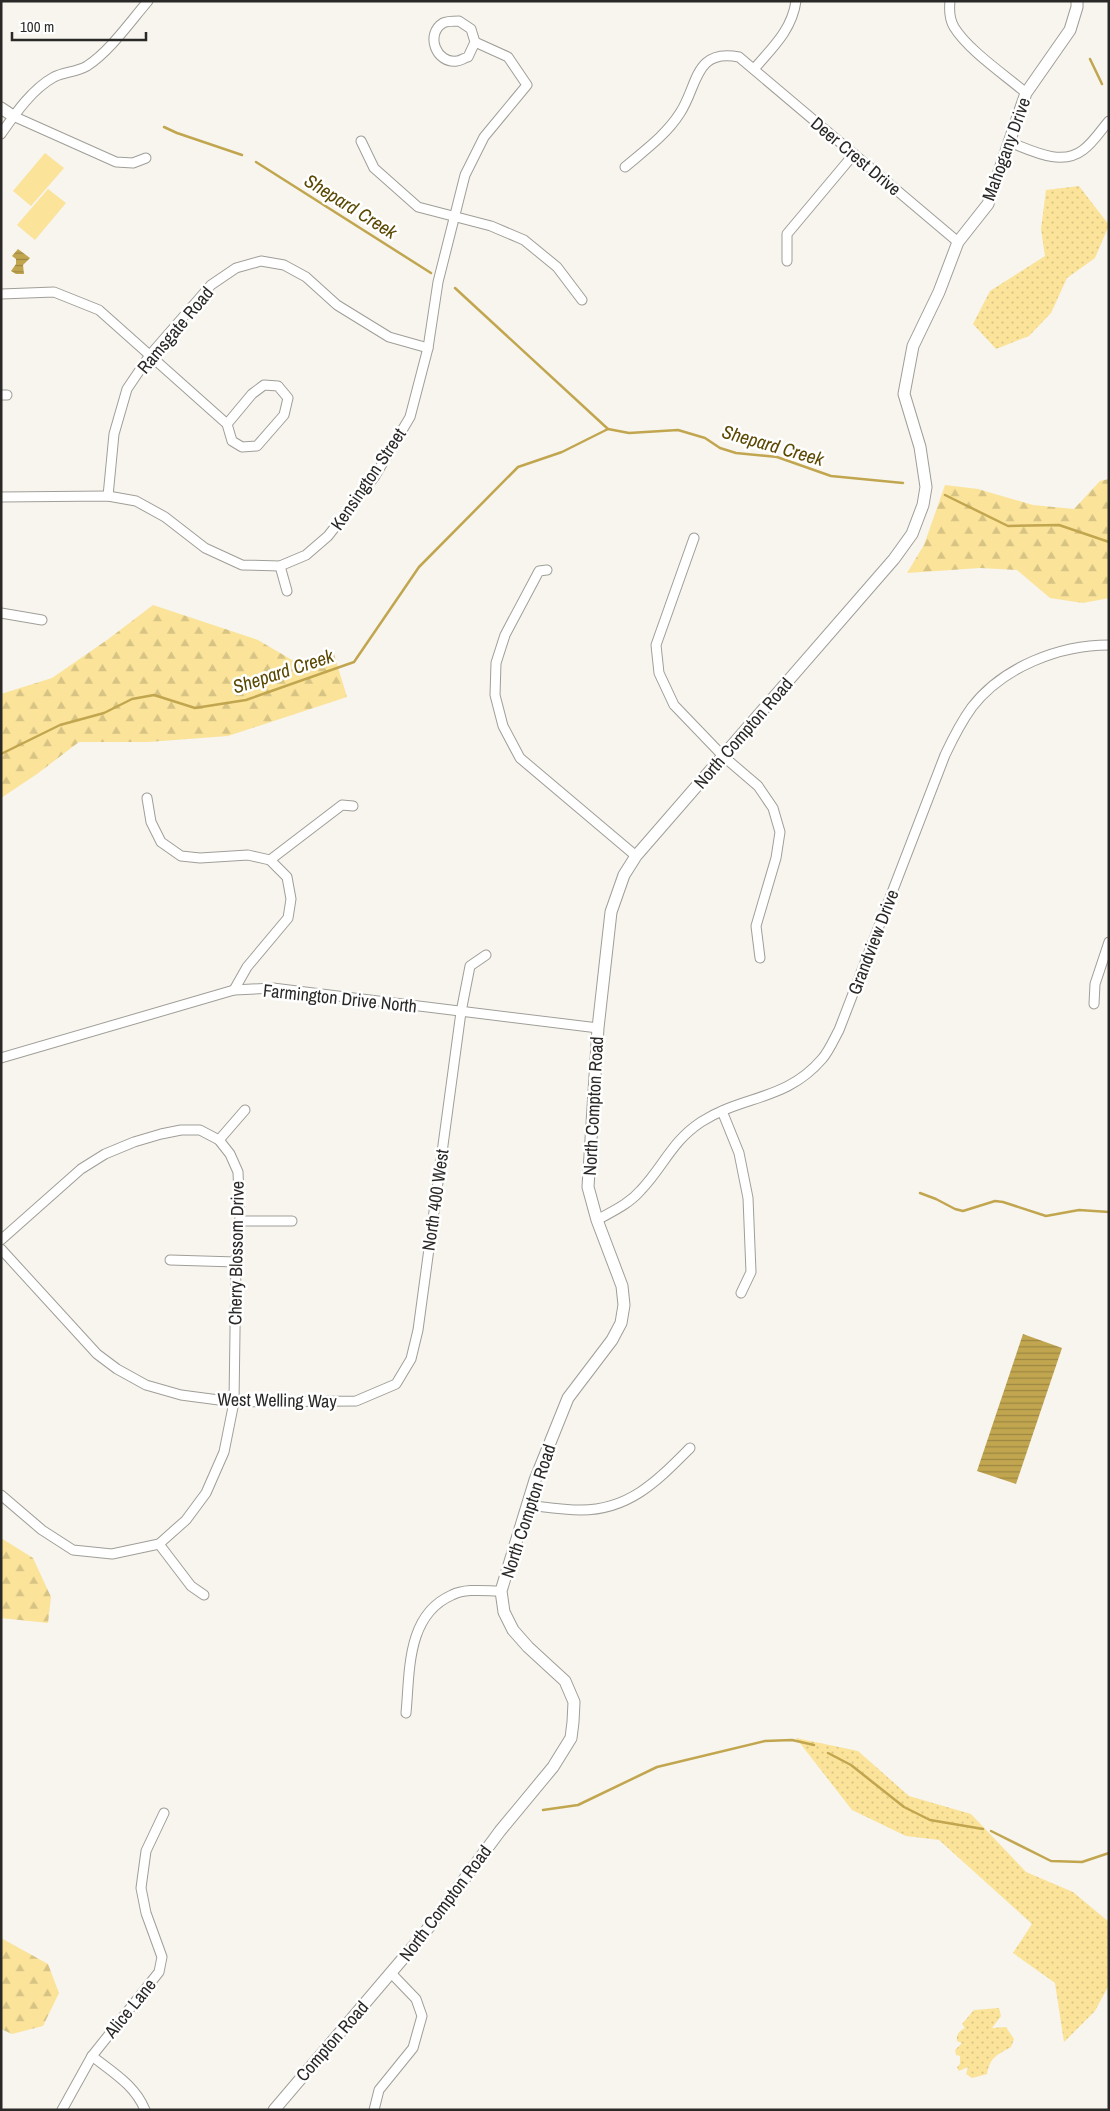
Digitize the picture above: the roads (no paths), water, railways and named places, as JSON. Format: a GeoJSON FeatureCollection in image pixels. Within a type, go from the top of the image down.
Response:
{"type":"FeatureCollection","features":[{"type":"Feature","properties":{"kind":"street"},"geometry":{"type":"LineString","coordinates":[[1,134],[13,116],[38,89],[54,77],[85,67],[99,56],[148,1]]}},
{"type":"Feature","properties":{"kind":"street"},"geometry":{"type":"LineString","coordinates":[[754,69],[789,27],[796,1]]}},
{"type":"Feature","properties":{"kind":"street"},"geometry":{"type":"LineString","coordinates":[[950,1],[949,10],[954,26],[966,42],[1026,93]]}},
{"type":"Feature","properties":{"kind":"street","name":"Mahogany Drive"},"geometry":{"type":"LineString","coordinates":[[958,242],[988,204],[1026,93],[1070,30],[1077,1]]}},
{"type":"Feature","properties":{"kind":"street"},"geometry":{"type":"LineString","coordinates":[[459,20],[471,29],[475,42],[468,57],[455,62],[443,58],[436,51],[434,41],[436,31],[444,23],[459,20]]}},
{"type":"Feature","properties":{"kind":"street","name":"Kensington Street"},"geometry":{"type":"LineString","coordinates":[[1,497],[108,496],[136,501],[165,516],[205,548],[242,565],[280,566],[306,555],[328,536],[375,476],[410,417],[428,348],[438,282],[466,176],[484,137],[527,85],[508,57],[475,42]]}},
{"type":"Feature","properties":{"kind":"street","name":"Deer Crest Drive"},"geometry":{"type":"LineString","coordinates":[[625,166],[662,136],[681,112],[698,71],[710,59],[726,54],[739,57],[754,69],[958,242]]}},
{"type":"Feature","properties":{"kind":"street"},"geometry":{"type":"LineString","coordinates":[[1,108],[13,116],[116,162],[133,163],[146,158]]}},
{"type":"Feature","properties":{"kind":"street"},"geometry":{"type":"LineString","coordinates":[[1009,142],[1051,157],[1069,157],[1083,150],[1109,121]]}},
{"type":"Feature","properties":{"kind":"street"},"geometry":{"type":"LineString","coordinates":[[361,141],[374,168],[418,207],[491,226],[524,240],[557,267],[582,300]]}},
{"type":"Feature","properties":{"kind":"street"},"geometry":{"type":"LineString","coordinates":[[787,260],[788,234],[854,154]]}},
{"type":"Feature","properties":{"kind":"street","name":"North Compton Road"},"geometry":{"type":"LineString","coordinates":[[391,1973],[423,1935],[500,1831],[553,1767],[571,1738],[574,1722],[574,1702],[565,1681],[528,1647],[513,1630],[504,1612],[501,1591],[534,1480],[568,1398],[612,1340],[621,1323],[624,1305],[622,1286],[597,1220],[588,1188],[598,1028],[611,912],[624,875],[636,856],[894,559],[912,534],[926,487],[920,447],[904,394],[913,346],[939,292],[958,242]]}},
{"type":"Feature","properties":{"kind":"street","name":"Ramsgate Road"},"geometry":{"type":"LineString","coordinates":[[108,496],[114,434],[127,389],[150,355],[211,285],[236,268],[261,261],[284,265],[306,277],[337,305],[389,337],[428,348]]}},
{"type":"Feature","properties":{"kind":"street"},"geometry":{"type":"LineString","coordinates":[[1,294],[54,292],[99,310],[227,424],[232,441],[242,447],[257,446],[284,415],[288,398],[278,386],[264,385],[252,394],[227,424]]}},
{"type":"Feature","properties":{"kind":"street"},"geometry":{"type":"LineString","coordinates":[[694,538],[656,645],[659,673],[674,705],[723,756],[758,786],[773,808],[780,832],[776,858],[756,926],[760,958]]}},
{"type":"Feature","properties":{"kind":"street"},"geometry":{"type":"LineString","coordinates":[[280,566],[287,591]]}},
{"type":"Feature","properties":{"kind":"street"},"geometry":{"type":"LineString","coordinates":[[547,570],[539,571],[526,594],[505,635],[496,663],[495,695],[503,726],[520,758],[636,856]]}},
{"type":"Feature","properties":{"kind":"street"},"geometry":{"type":"LineString","coordinates":[[1,613],[42,620]]}},
{"type":"Feature","properties":{"kind":"street","name":"Grandview Drive"},"geometry":{"type":"LineString","coordinates":[[597,1220],[629,1202],[642,1189],[676,1143],[701,1122],[722,1110],[782,1091],[801,1079],[823,1059],[839,1030],[945,755],[959,727],[973,706],[993,686],[1016,670],[1042,657],[1084,647],[1109,645]]}},
{"type":"Feature","properties":{"kind":"street"},"geometry":{"type":"LineString","coordinates":[[147,798],[151,822],[160,842],[181,856],[200,858],[248,855],[270,860],[287,876],[291,899],[288,918],[247,967],[234,990]]}},
{"type":"Feature","properties":{"kind":"street"},"geometry":{"type":"LineString","coordinates":[[270,860],[342,805],[353,806]]}},
{"type":"Feature","properties":{"kind":"street"},"geometry":{"type":"LineString","coordinates":[[1094,1004],[1095,984],[1109,942]]}},
{"type":"Feature","properties":{"kind":"street","name":"North 400 West"},"geometry":{"type":"LineString","coordinates":[[396,1384],[411,1359],[418,1330],[470,966],[486,955]]}},
{"type":"Feature","properties":{"kind":"street","name":"Farmington Drive North"},"geometry":{"type":"LineString","coordinates":[[1,1058],[234,990],[273,988],[598,1028]]}},
{"type":"Feature","properties":{"kind":"street"},"geometry":{"type":"LineString","coordinates":[[1,1240],[81,1169],[105,1154],[134,1142],[181,1130],[200,1130],[219,1140],[244,1110]]}},
{"type":"Feature","properties":{"kind":"street"},"geometry":{"type":"LineString","coordinates":[[722,1110],[739,1153],[748,1198],[751,1272],[741,1293]]}},
{"type":"Feature","properties":{"kind":"street","name":"Cherry Blossom Drive"},"geometry":{"type":"LineString","coordinates":[[159,1544],[186,1520],[206,1493],[224,1452],[234,1402],[236,1262],[240,1220],[238,1172],[230,1154],[219,1140]]}},
{"type":"Feature","properties":{"kind":"street"},"geometry":{"type":"LineString","coordinates":[[240,1220],[292,1221]]}},
{"type":"Feature","properties":{"kind":"street","name":"West Welling Way"},"geometry":{"type":"LineString","coordinates":[[1,1249],[96,1354],[117,1369],[146,1385],[181,1395],[234,1402],[356,1401],[396,1384]]}},
{"type":"Feature","properties":{"kind":"street"},"geometry":{"type":"LineString","coordinates":[[170,1260],[236,1262]]}},
{"type":"Feature","properties":{"kind":"street"},"geometry":{"type":"LineString","coordinates":[[527,1505],[581,1510],[610,1507],[635,1497],[657,1481],[690,1448]]}},
{"type":"Feature","properties":{"kind":"street"},"geometry":{"type":"LineString","coordinates":[[1,1495],[42,1530],[73,1550],[112,1554],[159,1544],[191,1586],[204,1595]]}},
{"type":"Feature","properties":{"kind":"street"},"geometry":{"type":"LineString","coordinates":[[406,1713],[412,1647],[422,1621],[436,1605],[452,1594],[475,1591],[501,1591]]}},
{"type":"Feature","properties":{"kind":"street","name":"Alice Lane"},"geometry":{"type":"LineString","coordinates":[[62,2110],[92,2056],[160,1972],[162,1957],[146,1913],[141,1888],[146,1851],[164,1813]]}},
{"type":"Feature","properties":{"kind":"street"},"geometry":{"type":"LineString","coordinates":[[374,2110],[378,2090],[413,2048],[422,2016],[416,1999],[391,1973]]}},
{"type":"Feature","properties":{"kind":"street","name":"Compton Road"},"geometry":{"type":"LineString","coordinates":[[274,2110],[391,1973]]}},
{"type":"Feature","properties":{"kind":"street"},"geometry":{"type":"LineString","coordinates":[[92,2056],[138,2095],[145,2110]]}},
{"type":"Feature","properties":{"kind":"waterway"},"geometry":{"type":"LineString","coordinates":[[1090,59],[1102,84]]}},
{"type":"Feature","properties":{"kind":"waterway","name":"Shepard Creek"},"geometry":{"type":"LineString","coordinates":[[164,127],[242,155]]}},
{"type":"Feature","properties":{"kind":"waterway","name":"Shepard Creek"},"geometry":{"type":"LineString","coordinates":[[256,162],[431,273]]}},
{"type":"Feature","properties":{"kind":"waterway","name":"Shepard Creek"},"geometry":{"type":"LineString","coordinates":[[455,288],[608,429],[629,433],[678,430],[705,438],[720,448],[736,453],[777,457],[831,476],[903,483]]}},
{"type":"Feature","properties":{"kind":"waterway","name":"Shepard Creek"},"geometry":{"type":"LineString","coordinates":[[1,754],[60,725],[104,713],[132,699],[154,695],[195,708],[246,700],[354,662],[419,567],[518,467],[562,452],[608,429]]}},
{"type":"Feature","properties":{"kind":"waterway","name":"Shepard Creek"},"geometry":{"type":"LineString","coordinates":[[945,495],[1008,526],[1059,525],[1109,542]]}},
{"type":"Feature","properties":{"kind":"waterway"},"geometry":{"type":"LineString","coordinates":[[920,1193],[963,1211],[995,1201],[1046,1216],[1079,1210],[1109,1212]]}},
{"type":"Feature","properties":{"kind":"waterway"},"geometry":{"type":"LineString","coordinates":[[543,1810],[578,1805],[657,1767],[765,1741],[792,1740],[814,1745]]}},
{"type":"Feature","properties":{"kind":"waterway"},"geometry":{"type":"LineString","coordinates":[[828,1753],[851,1765],[904,1807],[930,1820],[983,1829]]}},
{"type":"Feature","properties":{"kind":"waterway"},"geometry":{"type":"LineString","coordinates":[[991,1831],[1051,1861],[1082,1862],[1109,1853]]}}]}
